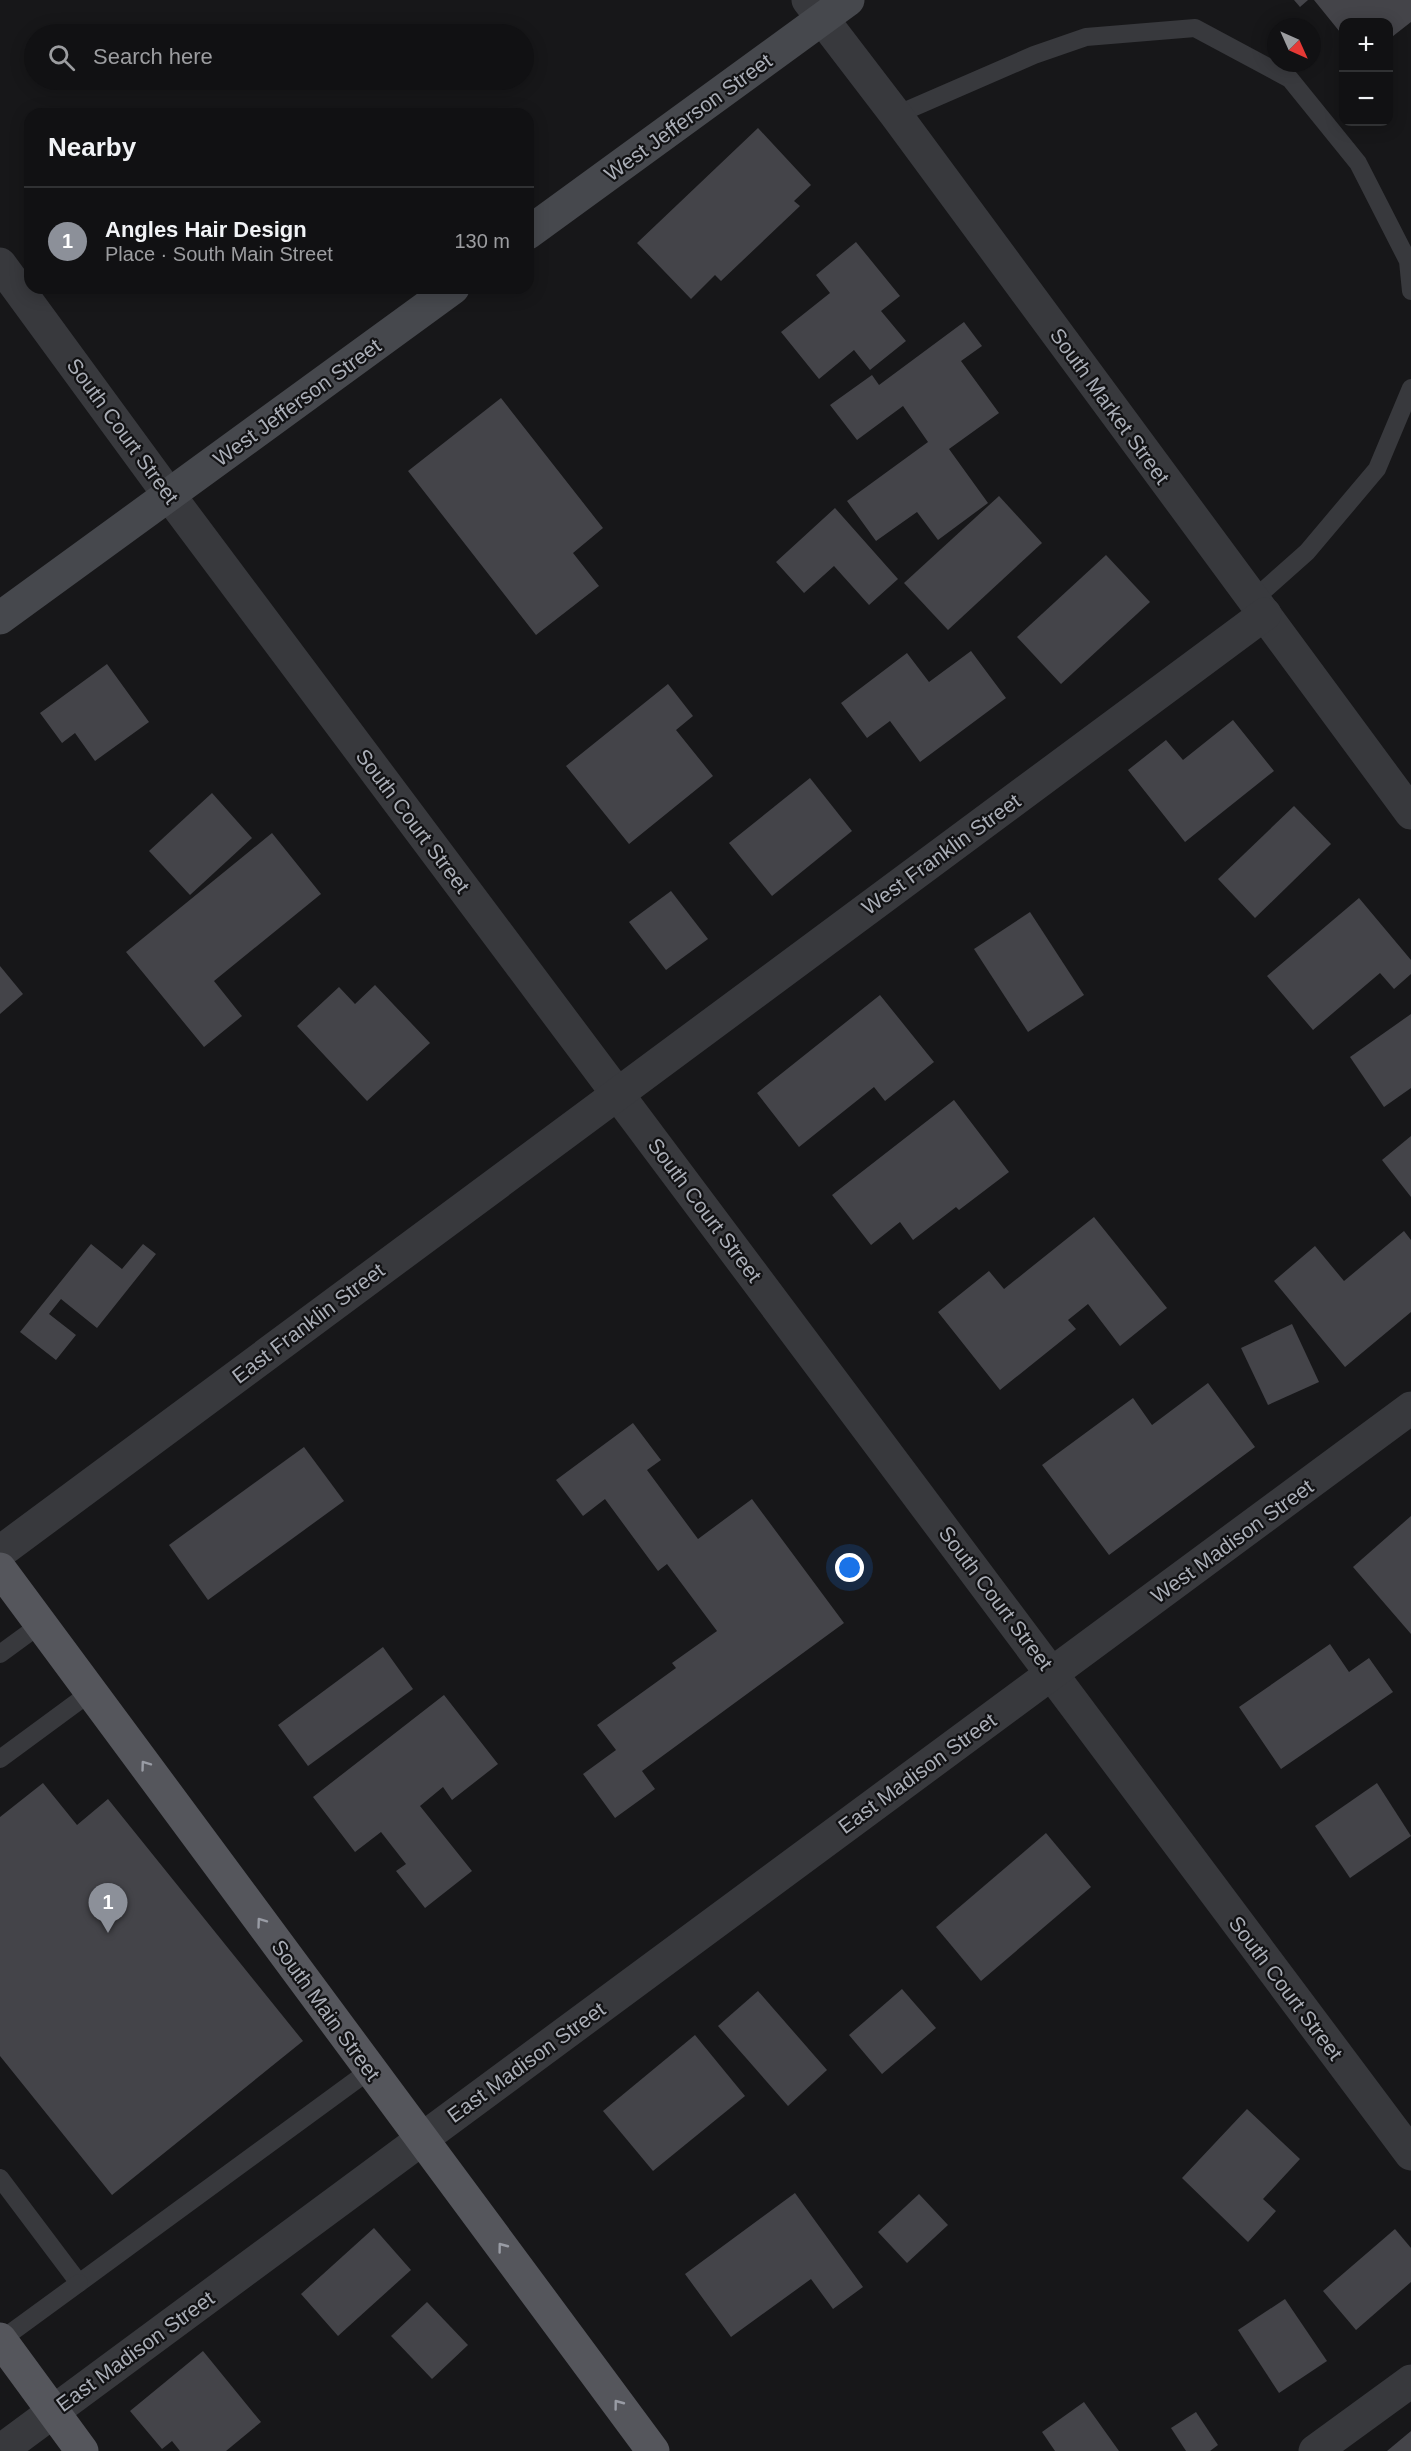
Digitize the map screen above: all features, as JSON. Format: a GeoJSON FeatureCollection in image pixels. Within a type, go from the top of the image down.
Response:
{"type":"FeatureCollection","features":[{"type":"Feature","properties":{"kind":"main road","name":"South Main Street"},"geometry":{"type":"LineString","coordinates":[[0,1569],[653,2451]]}},
{"type":"Feature","properties":{"kind":"main road"},"geometry":{"type":"LineString","coordinates":[[0,2340],[82,2451]]}},
{"type":"Feature","properties":{"kind":"street","name":"West Jefferson Street"},"geometry":{"type":"LineString","coordinates":[[534,228],[815,10],[848,0]]}},
{"type":"Feature","properties":{"kind":"street","name":"South Market Street"},"geometry":{"type":"LineString","coordinates":[[815,10],[896,115],[1411,813]]}},
{"type":"Feature","properties":{"kind":"street","name":"South Court Street"},"geometry":{"type":"LineString","coordinates":[[0,264],[169,495],[1411,2154]]}},
{"type":"Feature","properties":{"kind":"street","name":"West Jefferson Street"},"geometry":{"type":"LineString","coordinates":[[0,618],[445,294]]}},
{"type":"Feature","properties":{"kind":"street","name":"West Franklin Street"},"geometry":{"type":"LineString","coordinates":[[617,1093],[1259,607]]}},
{"type":"Feature","properties":{"kind":"street","name":"East Franklin Street"},"geometry":{"type":"LineString","coordinates":[[0,1552],[617,1093]]}},
{"type":"Feature","properties":{"kind":"street","name":"West Madison Street"},"geometry":{"type":"LineString","coordinates":[[1053,1673],[1411,1408]]}},
{"type":"Feature","properties":{"kind":"street","name":"East Madison Street"},"geometry":{"type":"LineString","coordinates":[[0,2451],[1053,1673]]}},
{"type":"Feature","properties":{"kind":"street"},"geometry":{"type":"LineString","coordinates":[[1315,2451],[1411,2381]]}},
{"type":"Feature","properties":{"kind":"lane"},"geometry":{"type":"LineString","coordinates":[[896,115],[1034,55],[1086,37],[1195,28],[1290,79],[1358,163],[1408,261],[1411,291]]}},
{"type":"Feature","properties":{"kind":"lane"},"geometry":{"type":"LineString","coordinates":[[1259,607],[1377,469],[1411,388]]}},
{"type":"Feature","properties":{"kind":"lane"},"geometry":{"type":"LineString","coordinates":[[0,1654],[41,1624]]}},
{"type":"Feature","properties":{"kind":"lane"},"geometry":{"type":"LineString","coordinates":[[0,1759],[91,1692]]}},
{"type":"Feature","properties":{"kind":"lane"},"geometry":{"type":"LineString","coordinates":[[0,2340],[370,2070]]}},
{"type":"Feature","properties":{"kind":"lane"},"geometry":{"type":"LineString","coordinates":[[0,2178],[79,2283]]}},
{"type":"Feature","properties":{"kind":"building"},"geometry":{"type":"Polygon","coordinates":[[[1294,0],[1308,0],[1300,7],[1294,0]]]}},
{"type":"Feature","properties":{"kind":"building"},"geometry":{"type":"Polygon","coordinates":[[[1314,0],[1411,0],[1411,22],[1393,36],[1393,18],[1339,18],[1339,31],[1314,0]]]}},
{"type":"Feature","properties":{"kind":"building"},"geometry":{"type":"Polygon","coordinates":[[[758,128],[811,185],[794,201],[800,206],[721,281],[715,275],[691,299],[637,243],[758,128]]]}},
{"type":"Feature","properties":{"kind":"building"},"geometry":{"type":"Polygon","coordinates":[[[856,242],[900,296],[881,311],[906,341],[870,370],[854,350],[819,379],[781,332],[830,293],[816,275],[856,242]]]}},
{"type":"Feature","properties":{"kind":"building"},"geometry":{"type":"Polygon","coordinates":[[[964,322],[982,346],[961,361],[999,413],[949,449],[988,503],[938,540],[917,512],[876,541],[847,501],[928,442],[903,406],[857,440],[830,405],[872,375],[879,385],[964,322]]]}},
{"type":"Feature","properties":{"kind":"building"},"geometry":{"type":"Polygon","coordinates":[[[501,398],[603,528],[573,553],[599,586],[536,635],[408,471],[501,398]]]}},
{"type":"Feature","properties":{"kind":"building"},"geometry":{"type":"Polygon","coordinates":[[[999,496],[1042,543],[948,630],[904,583],[999,496]]]}},
{"type":"Feature","properties":{"kind":"building"},"geometry":{"type":"Polygon","coordinates":[[[835,508],[898,579],[869,605],[834,566],[804,593],[776,562],[835,508]]]}},
{"type":"Feature","properties":{"kind":"building"},"geometry":{"type":"Polygon","coordinates":[[[1106,555],[1150,602],[1061,684],[1017,637],[1106,555]]]}},
{"type":"Feature","properties":{"kind":"building"},"geometry":{"type":"Polygon","coordinates":[[[971,651],[1006,698],[920,762],[890,721],[867,738],[841,703],[907,653],[929,682],[971,651]]]}},
{"type":"Feature","properties":{"kind":"building"},"geometry":{"type":"Polygon","coordinates":[[[107,664],[149,722],[95,761],[75,733],[62,743],[40,713],[107,664]]]}},
{"type":"Feature","properties":{"kind":"building"},"geometry":{"type":"Polygon","coordinates":[[[668,684],[693,716],[676,730],[713,776],[629,844],[566,766],[668,684]]]}},
{"type":"Feature","properties":{"kind":"building"},"geometry":{"type":"Polygon","coordinates":[[[1233,720],[1274,771],[1185,842],[1128,770],[1166,740],[1183,760],[1233,720]]]}},
{"type":"Feature","properties":{"kind":"building"},"geometry":{"type":"Polygon","coordinates":[[[810,778],[852,831],[772,896],[729,843],[810,778]]]}},
{"type":"Feature","properties":{"kind":"building"},"geometry":{"type":"Polygon","coordinates":[[[212,793],[252,838],[190,895],[149,851],[212,793]]]}},
{"type":"Feature","properties":{"kind":"building"},"geometry":{"type":"Polygon","coordinates":[[[1294,806],[1331,844],[1255,918],[1218,879],[1294,806]]]}},
{"type":"Feature","properties":{"kind":"building"},"geometry":{"type":"Polygon","coordinates":[[[272,833],[321,894],[214,981],[242,1016],[204,1047],[126,952],[272,833]]]}},
{"type":"Feature","properties":{"kind":"building"},"geometry":{"type":"Polygon","coordinates":[[[671,891],[708,939],[666,970],[629,922],[671,891]]]}},
{"type":"Feature","properties":{"kind":"building"},"geometry":{"type":"Polygon","coordinates":[[[1359,898],[1411,960],[1411,974],[1394,989],[1380,973],[1313,1030],[1267,976],[1359,898]]]}},
{"type":"Feature","properties":{"kind":"building"},"geometry":{"type":"Polygon","coordinates":[[[1030,912],[1084,995],[1028,1032],[974,949],[1030,912]]]}},
{"type":"Feature","properties":{"kind":"building"},"geometry":{"type":"Polygon","coordinates":[[[0,966],[23,994],[0,1014],[0,966]]]}},
{"type":"Feature","properties":{"kind":"building"},"geometry":{"type":"Polygon","coordinates":[[[375,985],[430,1043],[367,1101],[297,1026],[339,987],[355,1004],[375,985]]]}},
{"type":"Feature","properties":{"kind":"building"},"geometry":{"type":"Polygon","coordinates":[[[880,995],[934,1062],[885,1101],[874,1087],[799,1147],[757,1093],[880,995]]]}},
{"type":"Feature","properties":{"kind":"building"},"geometry":{"type":"Polygon","coordinates":[[[1411,1014],[1411,1088],[1384,1107],[1350,1057],[1411,1014]]]}},
{"type":"Feature","properties":{"kind":"building"},"geometry":{"type":"Polygon","coordinates":[[[954,1100],[1009,1172],[959,1210],[956,1207],[913,1240],[900,1222],[871,1245],[832,1195],[954,1100]]]}},
{"type":"Feature","properties":{"kind":"building"},"geometry":{"type":"Polygon","coordinates":[[[1411,1136],[1411,1197],[1382,1160],[1411,1136]]]}},
{"type":"Feature","properties":{"kind":"building"},"geometry":{"type":"Polygon","coordinates":[[[1094,1217],[1167,1308],[1120,1346],[1088,1304],[1068,1320],[1076,1329],[1000,1390],[938,1312],[989,1271],[1004,1289],[1094,1217]]]}},
{"type":"Feature","properties":{"kind":"building"},"geometry":{"type":"Polygon","coordinates":[[[1404,1231],[1411,1240],[1411,1312],[1345,1367],[1274,1281],[1315,1246],[1344,1281],[1404,1231]]]}},
{"type":"Feature","properties":{"kind":"building"},"geometry":{"type":"Polygon","coordinates":[[[91,1244],[122,1269],[143,1244],[156,1254],[97,1328],[61,1299],[49,1314],[76,1335],[56,1360],[20,1332],[91,1244]]]}},
{"type":"Feature","properties":{"kind":"building"},"geometry":{"type":"Polygon","coordinates":[[[1292,1324],[1319,1382],[1268,1405],[1241,1348],[1292,1324]]]}},
{"type":"Feature","properties":{"kind":"building"},"geometry":{"type":"Polygon","coordinates":[[[1208,1383],[1255,1447],[1109,1555],[1042,1465],[1133,1398],[1152,1425],[1208,1383]]]}},
{"type":"Feature","properties":{"kind":"building"},"geometry":{"type":"Polygon","coordinates":[[[633,1423],[661,1460],[647,1470],[698,1539],[752,1499],[844,1623],[642,1771],[655,1789],[615,1818],[583,1774],[616,1750],[597,1725],[676,1668],[672,1663],[717,1631],[667,1564],[658,1571],[605,1499],[583,1516],[556,1480],[633,1423]]]}},
{"type":"Feature","properties":{"kind":"building"},"geometry":{"type":"Polygon","coordinates":[[[304,1447],[344,1501],[208,1600],[169,1545],[304,1447]]]}},
{"type":"Feature","properties":{"kind":"building"},"geometry":{"type":"Polygon","coordinates":[[[1411,1516],[1411,1634],[1353,1567],[1411,1516]]]}},
{"type":"Feature","properties":{"kind":"building"},"geometry":{"type":"Polygon","coordinates":[[[1330,1644],[1349,1672],[1369,1658],[1393,1692],[1281,1769],[1239,1707],[1330,1644]]]}},
{"type":"Feature","properties":{"kind":"building"},"geometry":{"type":"Polygon","coordinates":[[[383,1647],[413,1689],[308,1766],[278,1725],[383,1647]]]}},
{"type":"Feature","properties":{"kind":"building"},"geometry":{"type":"Polygon","coordinates":[[[444,1695],[498,1764],[452,1800],[443,1787],[420,1806],[472,1871],[425,1908],[396,1871],[406,1864],[381,1832],[355,1852],[313,1797],[444,1695]]]}},
{"type":"Feature","properties":{"kind":"building"},"geometry":{"type":"Polygon","coordinates":[[[43,1783],[77,1825],[108,1799],[303,2041],[112,2195],[0,2056],[0,1817],[43,1783]]]}},
{"type":"Feature","properties":{"kind":"building"},"geometry":{"type":"Polygon","coordinates":[[[1377,1783],[1411,1836],[1350,1878],[1315,1826],[1377,1783]]]}},
{"type":"Feature","properties":{"kind":"building"},"geometry":{"type":"Polygon","coordinates":[[[1046,1833],[1091,1887],[981,1981],[936,1927],[1046,1833]]]}},
{"type":"Feature","properties":{"kind":"building"},"geometry":{"type":"Polygon","coordinates":[[[902,1989],[936,2028],[882,2074],[849,2035],[902,1989]]]}},
{"type":"Feature","properties":{"kind":"building"},"geometry":{"type":"Polygon","coordinates":[[[758,1991],[827,2070],[788,2106],[718,2026],[758,1991]]]}},
{"type":"Feature","properties":{"kind":"building"},"geometry":{"type":"Polygon","coordinates":[[[695,2035],[745,2096],[653,2171],[603,2111],[695,2035]]]}},
{"type":"Feature","properties":{"kind":"building"},"geometry":{"type":"Polygon","coordinates":[[[1247,2109],[1300,2159],[1263,2199],[1276,2211],[1248,2242],[1182,2178],[1247,2109]]]}},
{"type":"Feature","properties":{"kind":"building"},"geometry":{"type":"Polygon","coordinates":[[[795,2193],[863,2287],[833,2309],[811,2279],[731,2337],[685,2274],[795,2193]]]}},
{"type":"Feature","properties":{"kind":"building"},"geometry":{"type":"Polygon","coordinates":[[[919,2194],[948,2225],[907,2263],[878,2232],[919,2194]]]}},
{"type":"Feature","properties":{"kind":"building"},"geometry":{"type":"Polygon","coordinates":[[[374,2228],[411,2270],[338,2336],[301,2294],[374,2228]]]}},
{"type":"Feature","properties":{"kind":"building"},"geometry":{"type":"Polygon","coordinates":[[[1395,2229],[1411,2248],[1411,2282],[1356,2330],[1323,2291],[1395,2229]]]}},
{"type":"Feature","properties":{"kind":"building"},"geometry":{"type":"Polygon","coordinates":[[[1285,2299],[1327,2361],[1279,2393],[1238,2330],[1285,2299]]]}},
{"type":"Feature","properties":{"kind":"building"},"geometry":{"type":"Polygon","coordinates":[[[427,2302],[468,2345],[432,2379],[391,2336],[427,2302]]]}},
{"type":"Feature","properties":{"kind":"building"},"geometry":{"type":"Polygon","coordinates":[[[203,2351],[261,2422],[226,2451],[180,2451],[172,2441],[162,2449],[130,2411],[203,2351]]]}},
{"type":"Feature","properties":{"kind":"building"},"geometry":{"type":"Polygon","coordinates":[[[1084,2402],[1119,2451],[1055,2451],[1042,2432],[1084,2402]]]}},
{"type":"Feature","properties":{"kind":"building"},"geometry":{"type":"Polygon","coordinates":[[[1196,2412],[1218,2445],[1210,2451],[1186,2451],[1171,2428],[1196,2412]]]}},
{"type":"Feature","properties":{"kind":"building"},"geometry":{"type":"Polygon","coordinates":[[[1411,2431],[1411,2451],[1387,2451],[1411,2431]]]}},
{"type":"Feature","properties":{"kind":"place","name":"Angles Hair Design"},"geometry":{"type":"Point","coordinates":[108,1933]}}]}
